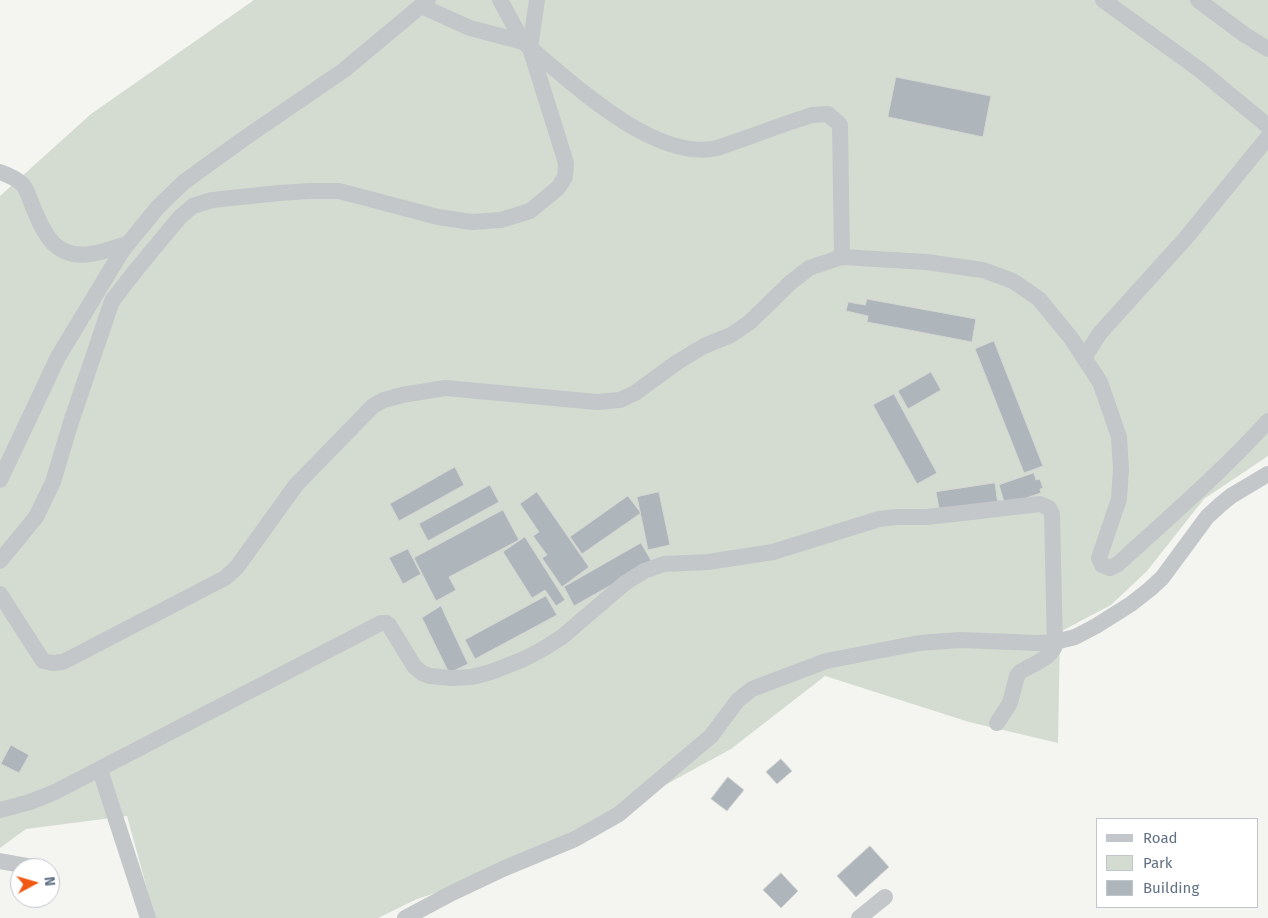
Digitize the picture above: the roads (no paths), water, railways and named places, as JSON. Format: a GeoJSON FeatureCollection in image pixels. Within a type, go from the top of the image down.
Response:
{"type":"FeatureCollection","features":[{"type":"Feature","properties":{"kind":"street"},"geometry":{"type":"LineString","coordinates":[[0,561],[36,517],[53,482],[112,301],[180,218],[193,206],[212,200],[310,191],[340,191],[438,217],[472,222],[501,220],[530,211],[558,188],[565,177],[566,163],[526,45],[500,0]]}},
{"type":"Feature","properties":{"kind":"street"},"geometry":{"type":"LineString","coordinates":[[526,45],[537,0]]}},
{"type":"Feature","properties":{"kind":"street"},"geometry":{"type":"LineString","coordinates":[[1103,0],[1200,70],[1268,126]]}},
{"type":"Feature","properties":{"kind":"street"},"geometry":{"type":"LineString","coordinates":[[1198,0],[1245,35],[1268,49]]}},
{"type":"Feature","properties":{"kind":"street"},"geometry":{"type":"LineString","coordinates":[[0,480],[58,357],[127,244],[158,207],[184,182],[344,70],[425,3],[470,28],[526,45],[609,113],[640,132],[693,150],[717,148],[812,115],[828,114],[840,125],[842,257]]}},
{"type":"Feature","properties":{"kind":"street"},"geometry":{"type":"LineString","coordinates":[[1084,358],[1100,334],[1185,239],[1268,137]]}},
{"type":"Feature","properties":{"kind":"street"},"geometry":{"type":"LineString","coordinates":[[0,172],[11,176],[23,185],[43,231],[52,243],[64,251],[90,254],[127,244]]}},
{"type":"Feature","properties":{"kind":"street"},"geometry":{"type":"LineString","coordinates":[[0,594],[43,661],[63,662],[225,578],[237,567],[296,486],[373,406],[384,400],[446,388],[597,402],[620,400],[635,393],[676,363],[704,346],[731,335],[750,322],[790,283],[809,268],[842,257],[926,262],[983,270],[1013,281],[1039,299],[1070,338],[1100,382],[1119,437],[1121,469],[1119,499],[1099,558],[1102,565],[1110,568],[1118,564],[1177,510],[1268,421]]}},
{"type":"Feature","properties":{"kind":"street"},"geometry":{"type":"LineString","coordinates":[[405,918],[504,868],[575,839],[619,814],[711,736],[738,700],[752,689],[826,661],[919,644],[960,640],[1055,642],[1075,637],[1089,630],[1138,599],[1162,578],[1207,517],[1220,504],[1268,474]]}},
{"type":"Feature","properties":{"kind":"street"},"geometry":{"type":"LineString","coordinates":[[0,810],[30,802],[55,792],[100,770],[381,623],[389,625],[414,666],[422,673],[430,676],[451,678],[472,677],[524,659],[543,649],[577,624],[625,583],[644,571],[664,564],[745,558],[773,552],[878,519],[927,517],[1040,504],[1049,508],[1052,514],[1055,642],[1053,651],[1020,672],[1017,676],[1010,704],[998,723]]}},
{"type":"Feature","properties":{"kind":"street"},"geometry":{"type":"LineString","coordinates":[[100,770],[148,918]]}},
{"type":"Feature","properties":{"kind":"street"},"geometry":{"type":"LineString","coordinates":[[858,918],[884,898]]}}]}
